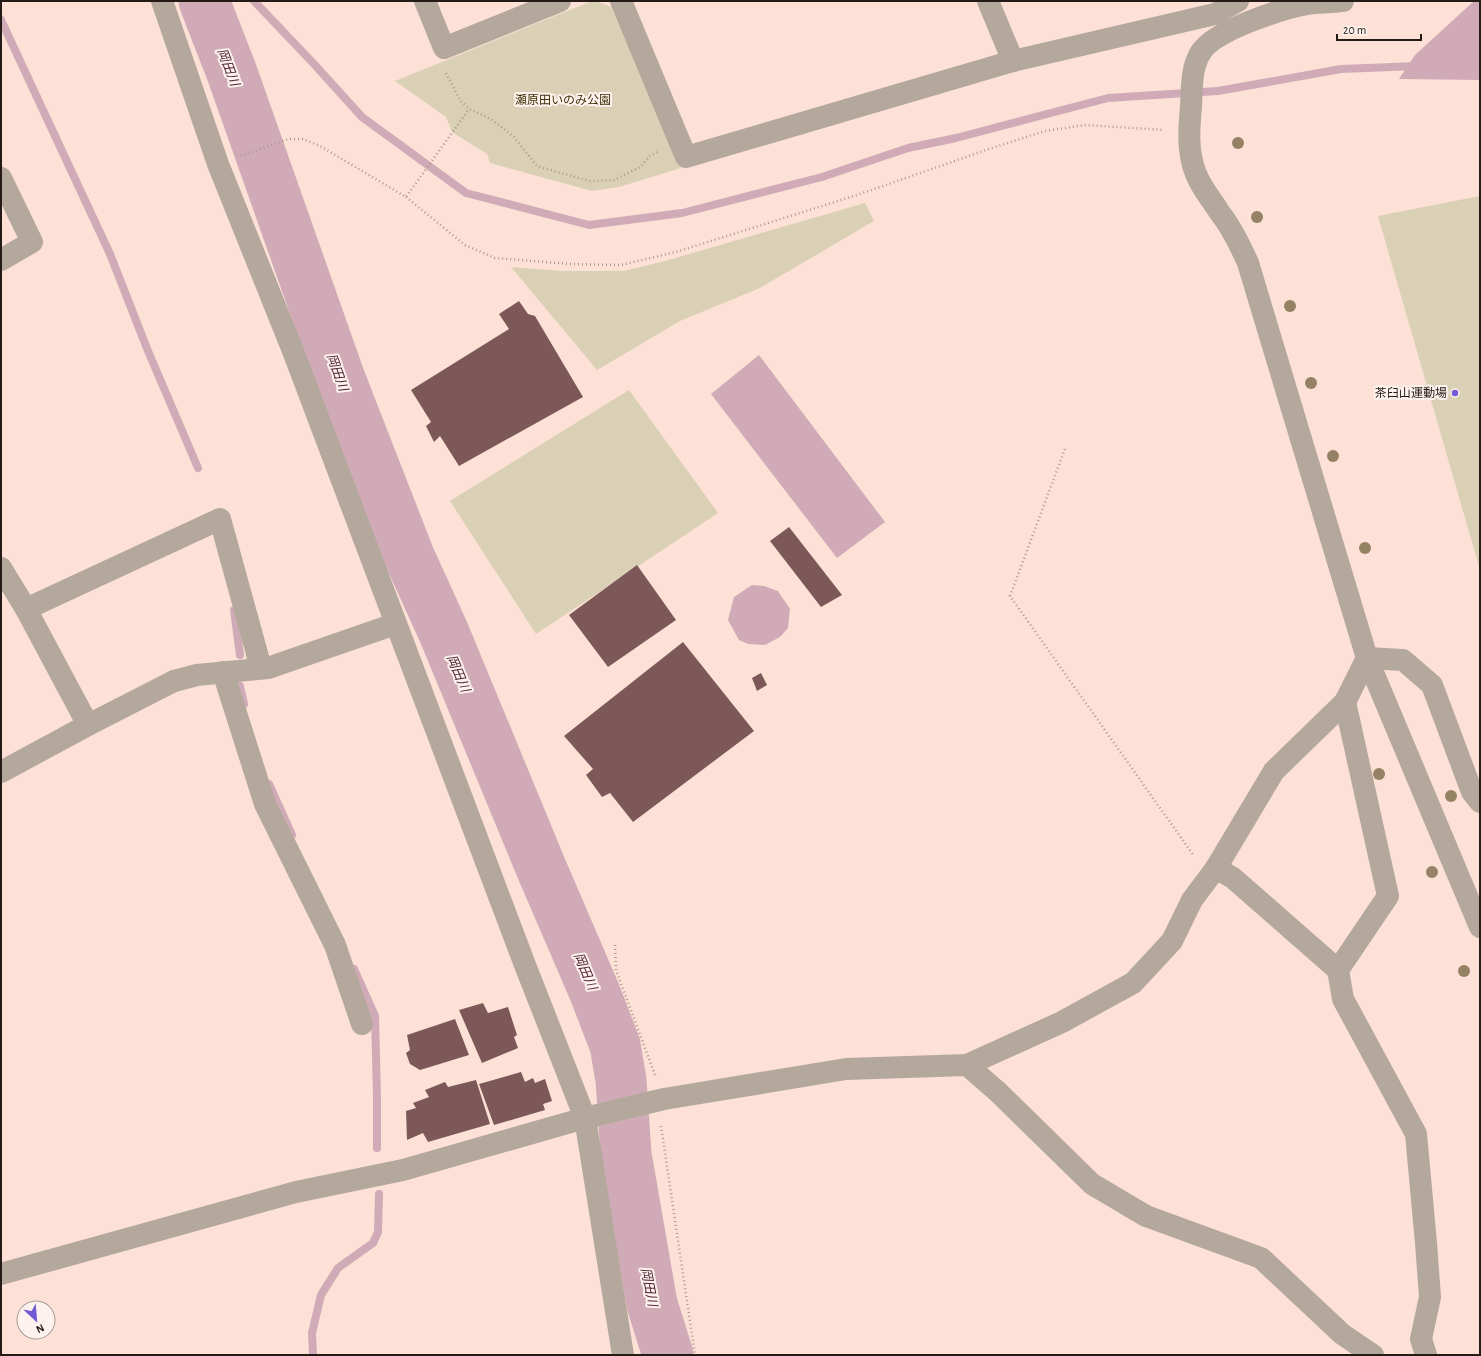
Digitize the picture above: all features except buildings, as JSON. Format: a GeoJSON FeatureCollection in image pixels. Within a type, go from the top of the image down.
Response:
{"type":"FeatureCollection","features":[{"type":"Feature","properties":{"kind":"street"},"geometry":{"type":"LineString","coordinates":[[162,1],[218,164],[293,351],[525,965],[591,1117],[623,1355]]}},
{"type":"Feature","properties":{"kind":"street"},"geometry":{"type":"LineString","coordinates":[[425,1],[444,48],[560,1]]}},
{"type":"Feature","properties":{"kind":"street"},"geometry":{"type":"LineString","coordinates":[[621,1],[686,157],[1013,60],[1215,14],[1238,1]]}},
{"type":"Feature","properties":{"kind":"street"},"geometry":{"type":"LineString","coordinates":[[988,1],[1013,60]]}},
{"type":"Feature","properties":{"kind":"street"},"geometry":{"type":"LineString","coordinates":[[1343,1],[1308,4],[1285,9],[1229,30],[1211,42],[1200,53],[1193,72],[1188,131],[1190,154],[1196,173],[1205,193],[1234,233],[1248,263],[1367,658],[1480,927]]}},
{"type":"Feature","properties":{"kind":"street"},"geometry":{"type":"LineString","coordinates":[[1,178],[32,242],[1,260]]}},
{"type":"Feature","properties":{"kind":"street"},"geometry":{"type":"LineString","coordinates":[[26,609],[220,519],[261,668]]}},
{"type":"Feature","properties":{"kind":"street"},"geometry":{"type":"LineString","coordinates":[[1,568],[26,609],[88,725]]}},
{"type":"Feature","properties":{"kind":"street"},"geometry":{"type":"LineString","coordinates":[[1,772],[174,681],[197,674],[268,668],[395,624]]}},
{"type":"Feature","properties":{"kind":"street"},"geometry":{"type":"LineString","coordinates":[[1,1274],[296,1192],[403,1170],[591,1117],[661,1100],[846,1069],[968,1065],[1062,1022],[1133,983],[1172,942],[1192,900],[1212,873],[1274,771],[1345,702],[1367,658]]}},
{"type":"Feature","properties":{"kind":"street"},"geometry":{"type":"LineString","coordinates":[[1367,658],[1403,660],[1432,685],[1472,792],[1480,802]]}},
{"type":"Feature","properties":{"kind":"street"},"geometry":{"type":"LineString","coordinates":[[223,672],[265,804],[335,945],[362,1024]]}},
{"type":"Feature","properties":{"kind":"street"},"geometry":{"type":"LineString","coordinates":[[1338,970],[1388,896],[1345,702]]}},
{"type":"Feature","properties":{"kind":"street"},"geometry":{"type":"LineString","coordinates":[[1212,873],[1234,878],[1338,970],[1343,999],[1416,1134],[1430,1297],[1421,1339],[1426,1355]]}},
{"type":"Feature","properties":{"kind":"street"},"geometry":{"type":"LineString","coordinates":[[968,1065],[998,1092],[1092,1184],[1146,1216],[1261,1258],[1342,1334],[1373,1355]]}},
{"type":"Feature","properties":{"kind":"path"},"geometry":{"type":"LineString","coordinates":[[444,48],[443,62],[448,78],[460,100],[469,109],[491,119],[514,137],[537,166],[589,181],[614,180],[640,167],[650,156],[680,142]]}},
{"type":"Feature","properties":{"kind":"path"},"geometry":{"type":"LineString","coordinates":[[406,197],[469,109]]}},
{"type":"Feature","properties":{"kind":"path"},"geometry":{"type":"LineString","coordinates":[[218,164],[288,139],[303,139],[320,146],[406,197],[465,245],[495,258],[570,264],[621,265],[676,252],[842,200],[989,149],[1046,131],[1085,125],[1188,131]]}},
{"type":"Feature","properties":{"kind":"path"},"geometry":{"type":"LineString","coordinates":[[1065,449],[1010,596],[1212,873]]}},
{"type":"Feature","properties":{"kind":"path"},"geometry":{"type":"LineString","coordinates":[[615,945],[616,970],[661,1100],[660,1120],[695,1355]]}},
{"type":"Feature","properties":{"kind":"green space","name":"瀬原田いのみ公園"},"geometry":{"type":"Polygon","coordinates":[[[592,1],[596,1],[611,7],[681,168],[619,187],[592,191],[490,163],[487,154],[452,132],[446,117],[395,81],[592,1]]]}},
{"type":"Feature","properties":{"kind":"green space","name":"茶臼山運動場"},"geometry":{"type":"Polygon","coordinates":[[[1480,196],[1480,570],[1378,216],[1480,196]]]}},
{"type":"Feature","properties":{"kind":"green space"},"geometry":{"type":"Polygon","coordinates":[[[865,203],[874,221],[760,288],[680,321],[597,370],[511,267],[562,271],[624,271],[665,261],[865,203]]]}},
{"type":"Feature","properties":{"kind":"green space"},"geometry":{"type":"Polygon","coordinates":[[[629,390],[718,513],[536,634],[450,501],[629,390]]]}},
{"type":"Feature","properties":{"kind":"shaded area"},"geometry":{"type":"Polygon","coordinates":[[[1474,1],[1480,1],[1480,80],[1399,79],[1415,55],[1474,1]]]}},
{"type":"Feature","properties":{"kind":"shaded area"},"geometry":{"type":"Polygon","coordinates":[[[759,355],[885,522],[837,558],[711,394],[759,355]]]}},
{"type":"Feature","properties":{"kind":"shaded area"},"geometry":{"type":"Polygon","coordinates":[[[752,585],[764,586],[778,591],[790,609],[788,628],[780,637],[765,645],[748,644],[739,640],[728,620],[734,597],[752,585]]]}},
{"type":"Feature","properties":{"kind":"waterway","name":"岡田川"},"geometry":{"type":"LineString","coordinates":[[204,1],[232,73],[340,379],[409,556],[444,633],[542,870],[595,993],[615,1045],[621,1080],[626,1154],[652,1304],[668,1355]]}},
{"type":"Feature","properties":{"kind":"waterway"},"geometry":{"type":"LineString","coordinates":[[254,1],[362,117],[466,193],[589,225],[682,213],[822,177],[908,148],[956,138],[1108,98],[1218,91],[1341,69],[1417,66]]}},
{"type":"Feature","properties":{"kind":"waterway"},"geometry":{"type":"LineString","coordinates":[[1,20],[110,254],[148,351],[198,468]]}},
{"type":"Feature","properties":{"kind":"waterway"},"geometry":{"type":"LineString","coordinates":[[234,610],[240,655]]}},
{"type":"Feature","properties":{"kind":"waterway"},"geometry":{"type":"LineString","coordinates":[[240,686],[244,704]]}},
{"type":"Feature","properties":{"kind":"waterway"},"geometry":{"type":"LineString","coordinates":[[269,784],[292,835]]}},
{"type":"Feature","properties":{"kind":"waterway"},"geometry":{"type":"LineString","coordinates":[[354,969],[375,1016],[377,1148]]}},
{"type":"Feature","properties":{"kind":"waterway"},"geometry":{"type":"LineString","coordinates":[[313,1355],[312,1333],[321,1295],[338,1268],[373,1243],[378,1232],[379,1194]]}},
{"type":"Feature","properties":{"kind":"place","name":"茶臼山運動場"},"geometry":{"type":"Point","coordinates":[1455,393]}}]}
